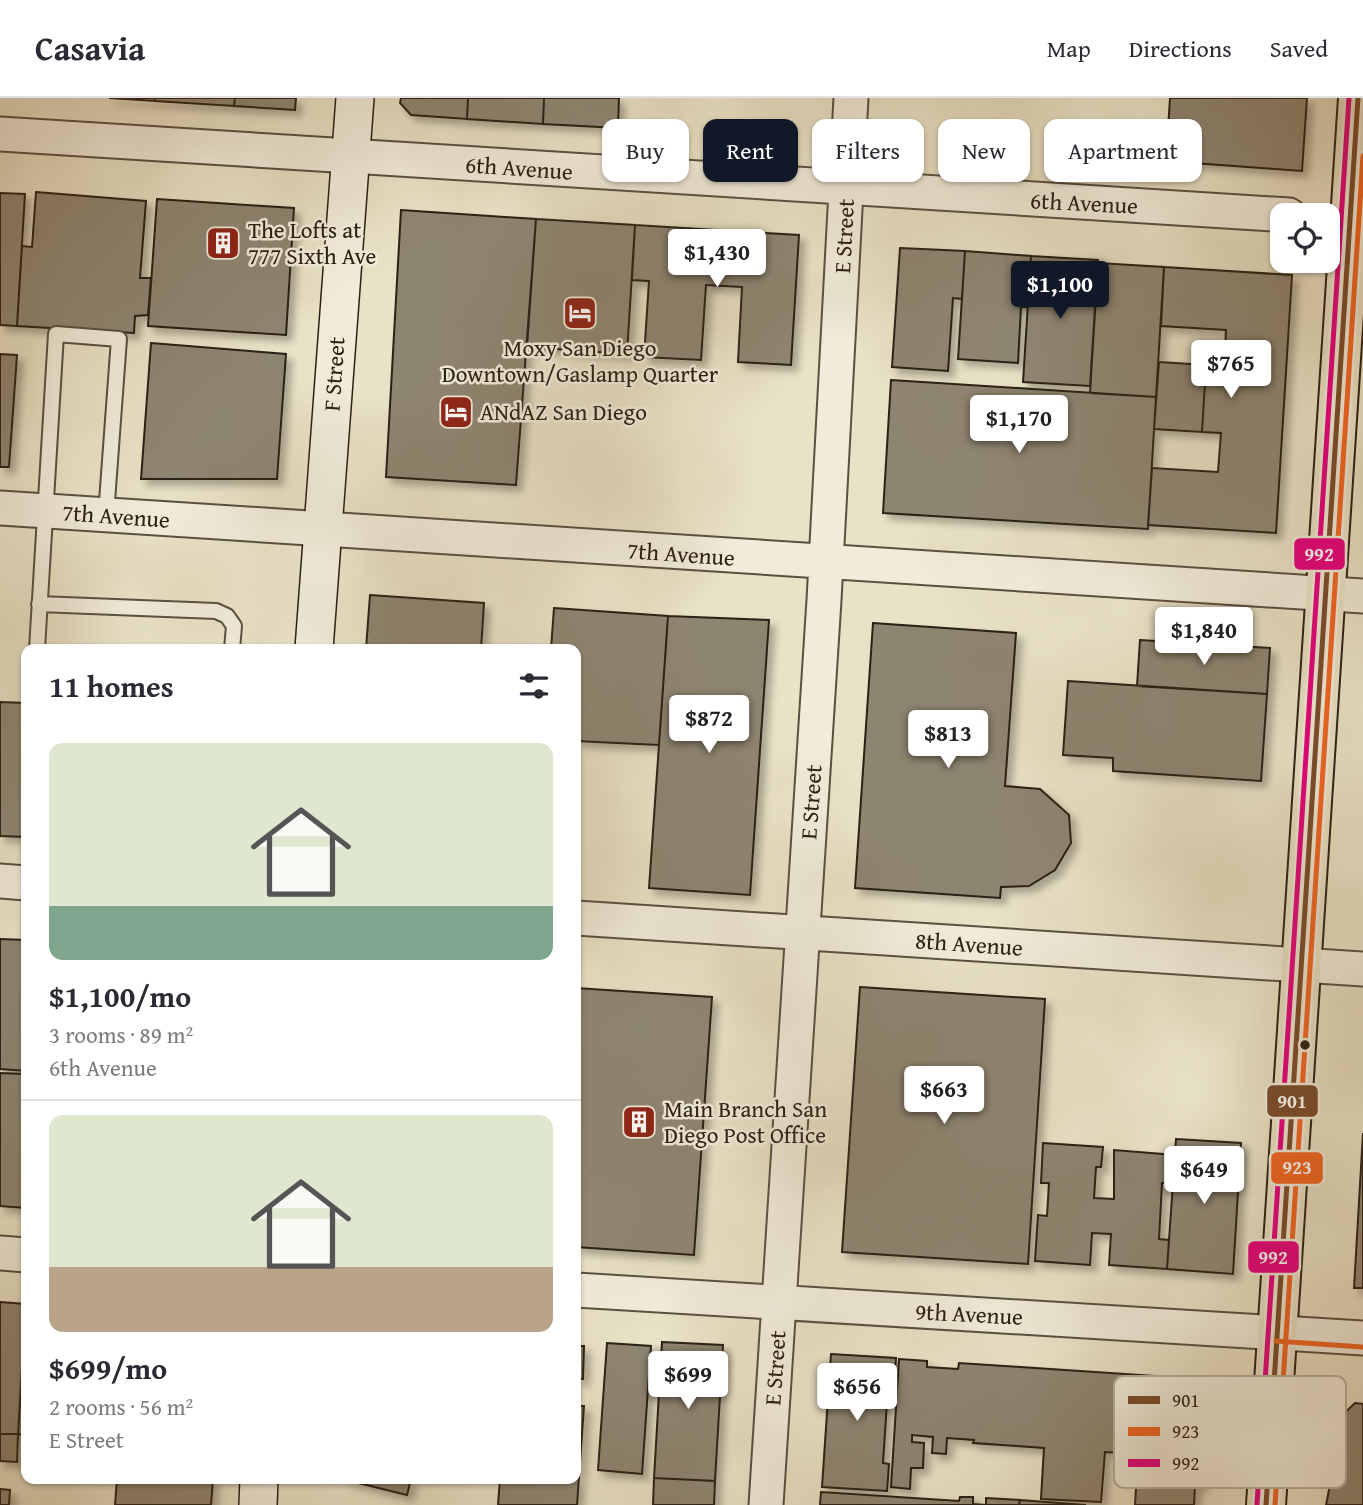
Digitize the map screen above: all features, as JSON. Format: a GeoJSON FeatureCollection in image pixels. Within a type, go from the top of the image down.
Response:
{"type":"FeatureCollection","features":[{"type":"Feature","properties":{"kind":"main road","name":"F Street"},"geometry":{"type":"LineString","coordinates":[[314,644],[355,98]]}},
{"type":"Feature","properties":{"kind":"main road"},"geometry":{"type":"LineString","coordinates":[[1274,1376],[1347,219],[1358,98]]}},
{"type":"Feature","properties":{"kind":"main road"},"geometry":{"type":"LineString","coordinates":[[258,1505],[259,1484]]}},
{"type":"Feature","properties":{"kind":"street","name":"E Street"},"geometry":{"type":"LineString","coordinates":[[766,1505],[827,563],[851,98]]}},
{"type":"Feature","properties":{"kind":"street","name":"6th Avenue"},"geometry":{"type":"LineString","coordinates":[[0,134],[1270,214]]}},
{"type":"Feature","properties":{"kind":"street","name":"7th Avenue"},"geometry":{"type":"LineString","coordinates":[[0,508],[323,531],[1363,596]]}},
{"type":"Feature","properties":{"kind":"street"},"geometry":{"type":"LineString","coordinates":[[0,881],[21,883]]}},
{"type":"Feature","properties":{"kind":"street","name":"8th Avenue"},"geometry":{"type":"LineString","coordinates":[[581,918],[1363,969]]}},
{"type":"Feature","properties":{"kind":"street"},"geometry":{"type":"LineString","coordinates":[[0,1253],[21,1255]]}},
{"type":"Feature","properties":{"kind":"street","name":"9th Avenue"},"geometry":{"type":"LineString","coordinates":[[581,1290],[1363,1338]]}},
{"type":"Feature","properties":{"kind":"lane"},"geometry":{"type":"LineString","coordinates":[[37,644],[43,511],[56,334],[119,339],[106,516]]}},
{"type":"Feature","properties":{"kind":"lane"},"geometry":{"type":"LineString","coordinates":[[39,604],[216,611],[227,616],[234,626],[232,644]]}},
{"type":"Feature","properties":{"kind":"building"},"geometry":{"type":"Polygon","coordinates":[[[109,98],[155,98],[155,101],[109,98]]]}},
{"type":"Feature","properties":{"kind":"building"},"geometry":{"type":"Polygon","coordinates":[[[155,98],[235,98],[234,106],[155,101],[155,98]]]}},
{"type":"Feature","properties":{"kind":"building"},"geometry":{"type":"Polygon","coordinates":[[[235,98],[296,98],[295,110],[234,106],[235,98]]]}},
{"type":"Feature","properties":{"kind":"building"},"geometry":{"type":"Polygon","coordinates":[[[401,98],[468,98],[467,119],[411,115],[400,103],[401,98]]]}},
{"type":"Feature","properties":{"kind":"building"},"geometry":{"type":"Polygon","coordinates":[[[468,98],[544,98],[543,124],[467,119],[468,98]]]}},
{"type":"Feature","properties":{"kind":"building"},"geometry":{"type":"Polygon","coordinates":[[[544,98],[619,98],[618,119],[602,119],[602,127],[543,124],[544,98]]]}},
{"type":"Feature","properties":{"kind":"building"},"geometry":{"type":"Polygon","coordinates":[[[1170,98],[1307,98],[1302,171],[1202,164],[1202,119],[1169,119],[1170,98]]]}},
{"type":"Feature","properties":{"kind":"building"},"geometry":{"type":"Polygon","coordinates":[[[36,192],[146,201],[140,278],[151,278],[148,315],[135,316],[134,333],[17,326],[22,246],[32,247],[36,192]]]}},
{"type":"Feature","properties":{"kind":"building"},"geometry":{"type":"Polygon","coordinates":[[[0,193],[25,194],[17,326],[0,325],[0,193]]]}},
{"type":"Feature","properties":{"kind":"building","name":"The Lofts at 777 Sixth Ave"},"geometry":{"type":"Polygon","coordinates":[[[157,199],[294,208],[286,335],[148,326],[157,199]]]}},
{"type":"Feature","properties":{"kind":"building","name":"ANdAZ San Diego"},"geometry":{"type":"Polygon","coordinates":[[[401,210],[536,219],[516,485],[386,477],[401,210]]]}},
{"type":"Feature","properties":{"kind":"building","name":"Moxy San Diego Downtown/Gaslamp Quarter"},"geometry":{"type":"Polygon","coordinates":[[[536,219],[635,225],[627,354],[527,347],[536,219]]]}},
{"type":"Feature","properties":{"kind":"building"},"geometry":{"type":"Polygon","coordinates":[[[635,225],[799,235],[791,365],[738,362],[742,287],[706,285],[701,360],[644,357],[649,281],[632,280],[635,225]]]}},
{"type":"Feature","properties":{"kind":"building"},"geometry":{"type":"Polygon","coordinates":[[[900,248],[965,251],[962,299],[953,298],[948,371],[892,367],[900,248]]]}},
{"type":"Feature","properties":{"kind":"building"},"geometry":{"type":"Polygon","coordinates":[[[965,251],[1031,256],[1028,307],[1021,307],[1018,363],[958,359],[965,251]]]}},
{"type":"Feature","properties":{"kind":"building"},"geometry":{"type":"Polygon","coordinates":[[[1031,256],[1098,260],[1090,386],[1023,382],[1031,256]]]}},
{"type":"Feature","properties":{"kind":"building"},"geometry":{"type":"Polygon","coordinates":[[[1098,263],[1164,267],[1156,397],[1090,393],[1098,263]]]}},
{"type":"Feature","properties":{"kind":"building"},"geometry":{"type":"Polygon","coordinates":[[[1164,267],[1292,275],[1276,533],[1148,525],[1152,468],[1218,472],[1221,433],[1202,432],[1206,365],[1224,366],[1226,330],[1161,326],[1164,267]]]}},
{"type":"Feature","properties":{"kind":"building"},"geometry":{"type":"Polygon","coordinates":[[[151,343],[286,354],[277,479],[141,479],[151,343]]]}},
{"type":"Feature","properties":{"kind":"building"},"geometry":{"type":"Polygon","coordinates":[[[0,354],[17,355],[9,467],[0,467],[0,354]]]}},
{"type":"Feature","properties":{"kind":"building"},"geometry":{"type":"Polygon","coordinates":[[[1159,362],[1206,365],[1202,432],[1154,429],[1159,362]]]}},
{"type":"Feature","properties":{"kind":"building"},"geometry":{"type":"Polygon","coordinates":[[[891,380],[1156,397],[1148,529],[883,513],[891,380]]]}},
{"type":"Feature","properties":{"kind":"building"},"geometry":{"type":"Polygon","coordinates":[[[370,595],[484,603],[481,644],[366,644],[370,595]]]}},
{"type":"Feature","properties":{"kind":"building"},"geometry":{"type":"Polygon","coordinates":[[[554,608],[668,616],[659,745],[581,741],[581,644],[551,644],[554,608]]]}},
{"type":"Feature","properties":{"kind":"building"},"geometry":{"type":"Polygon","coordinates":[[[668,616],[769,620],[750,895],[649,888],[668,616]]]}},
{"type":"Feature","properties":{"kind":"building"},"geometry":{"type":"Polygon","coordinates":[[[873,623],[1016,633],[1005,786],[1040,789],[1069,815],[1071,843],[1055,870],[1029,886],[1001,887],[1000,898],[855,888],[873,623]]]}},
{"type":"Feature","properties":{"kind":"building"},"geometry":{"type":"Polygon","coordinates":[[[1140,640],[1270,648],[1267,694],[1137,686],[1140,640]]]}},
{"type":"Feature","properties":{"kind":"building"},"geometry":{"type":"Polygon","coordinates":[[[1068,681],[1267,694],[1261,781],[1113,771],[1113,758],[1063,755],[1068,681]]]}},
{"type":"Feature","properties":{"kind":"building"},"geometry":{"type":"Polygon","coordinates":[[[0,702],[21,703],[21,837],[0,836],[0,702]]]}},
{"type":"Feature","properties":{"kind":"building"},"geometry":{"type":"Polygon","coordinates":[[[0,939],[21,940],[21,1071],[0,1069],[0,939]]]}},
{"type":"Feature","properties":{"kind":"building"},"geometry":{"type":"Polygon","coordinates":[[[860,987],[1045,999],[1028,1264],[842,1252],[860,987]]]}},
{"type":"Feature","properties":{"kind":"building","name":"Main Branch San Diego Post Office"},"geometry":{"type":"Polygon","coordinates":[[[581,988],[712,997],[694,1255],[581,1247],[581,988]]]}},
{"type":"Feature","properties":{"kind":"building"},"geometry":{"type":"Polygon","coordinates":[[[0,1073],[21,1074],[21,1208],[0,1206],[0,1073]]]}},
{"type":"Feature","properties":{"kind":"building"},"geometry":{"type":"Polygon","coordinates":[[[1363,1133],[1363,1288],[1354,1288],[1363,1133]]]}},
{"type":"Feature","properties":{"kind":"building"},"geometry":{"type":"Polygon","coordinates":[[[1176,1139],[1241,1143],[1233,1274],[1167,1269],[1176,1139]]]}},
{"type":"Feature","properties":{"kind":"building"},"geometry":{"type":"Polygon","coordinates":[[[1043,1143],[1103,1147],[1101,1167],[1096,1167],[1094,1198],[1114,1199],[1114,1150],[1175,1155],[1173,1183],[1162,1183],[1159,1239],[1169,1240],[1167,1269],[1109,1265],[1111,1234],[1092,1233],[1090,1265],[1035,1261],[1038,1215],[1047,1216],[1049,1183],[1041,1183],[1043,1143]]]}},
{"type":"Feature","properties":{"kind":"building"},"geometry":{"type":"Polygon","coordinates":[[[0,1302],[21,1304],[18,1434],[0,1434],[0,1302]]]}},
{"type":"Feature","properties":{"kind":"building"},"geometry":{"type":"Polygon","coordinates":[[[662,1342],[723,1345],[715,1481],[654,1478],[662,1342]]]}},
{"type":"Feature","properties":{"kind":"building"},"geometry":{"type":"Polygon","coordinates":[[[607,1343],[651,1346],[642,1474],[598,1470],[607,1343]]]}},
{"type":"Feature","properties":{"kind":"building"},"geometry":{"type":"Polygon","coordinates":[[[581,1346],[584,1346],[581,1379],[581,1346]]]}},
{"type":"Feature","properties":{"kind":"building"},"geometry":{"type":"Polygon","coordinates":[[[831,1354],[896,1358],[895,1372],[889,1372],[883,1463],[889,1464],[887,1491],[822,1487],[831,1354]]]}},
{"type":"Feature","properties":{"kind":"building"},"geometry":{"type":"Polygon","coordinates":[[[899,1359],[927,1361],[927,1367],[958,1369],[959,1363],[1154,1376],[1114,1376],[1114,1453],[1105,1452],[1101,1502],[1041,1499],[1044,1448],[973,1443],[974,1440],[947,1438],[946,1454],[932,1453],[933,1437],[912,1435],[912,1442],[924,1443],[923,1468],[911,1468],[910,1489],[891,1487],[899,1359]]]}},
{"type":"Feature","properties":{"kind":"building"},"geometry":{"type":"Polygon","coordinates":[[[21,1388],[21,1434],[18,1434],[21,1388]]]}},
{"type":"Feature","properties":{"kind":"building"},"geometry":{"type":"Polygon","coordinates":[[[1355,1403],[1363,1404],[1363,1505],[1326,1505],[1329,1488],[1346,1488],[1346,1412],[1355,1403]]]}},
{"type":"Feature","properties":{"kind":"building"},"geometry":{"type":"Polygon","coordinates":[[[581,1406],[584,1406],[581,1448],[581,1406]]]}},
{"type":"Feature","properties":{"kind":"building"},"geometry":{"type":"Polygon","coordinates":[[[0,1434],[18,1434],[17,1462],[0,1461],[0,1434]]]}},
{"type":"Feature","properties":{"kind":"building"},"geometry":{"type":"Polygon","coordinates":[[[654,1478],[715,1481],[714,1505],[653,1505],[654,1478]]]}},
{"type":"Feature","properties":{"kind":"building"},"geometry":{"type":"Polygon","coordinates":[[[117,1484],[213,1484],[211,1505],[115,1505],[117,1484]]]}},
{"type":"Feature","properties":{"kind":"building"},"geometry":{"type":"Polygon","coordinates":[[[362,1484],[410,1484],[407,1495],[362,1484]]]}},
{"type":"Feature","properties":{"kind":"building"},"geometry":{"type":"Polygon","coordinates":[[[500,1484],[578,1484],[577,1505],[498,1505],[500,1484]]]}},
{"type":"Feature","properties":{"kind":"building"},"geometry":{"type":"Polygon","coordinates":[[[1136,1488],[1195,1488],[1194,1505],[1135,1505],[1136,1488]]]}},
{"type":"Feature","properties":{"kind":"building"},"geometry":{"type":"Polygon","coordinates":[[[0,1489],[10,1490],[9,1505],[0,1505],[0,1489]]]}},
{"type":"Feature","properties":{"kind":"building"},"geometry":{"type":"Polygon","coordinates":[[[821,1492],[959,1501],[960,1497],[973,1497],[973,1504],[986,1505],[820,1505],[821,1492]]]}},
{"type":"Feature","properties":{"kind":"building"},"geometry":{"type":"Polygon","coordinates":[[[986,1498],[1020,1500],[1019,1505],[986,1505],[986,1498]]]}},
{"type":"Feature","properties":{"kind":"building"},"geometry":{"type":"Polygon","coordinates":[[[1020,1500],[1086,1505],[1019,1505],[1020,1500]]]}},
{"type":"Feature","properties":{"kind":"transit line","name":"992"},"geometry":{"type":"LineString","coordinates":[[1265,1376],[1349,98]]}},
{"type":"Feature","properties":{"kind":"transit line","name":"901"},"geometry":{"type":"LineString","coordinates":[[1274,1376],[1358,98]]}},
{"type":"Feature","properties":{"kind":"transit line","name":"923"},"geometry":{"type":"LineString","coordinates":[[1283,1376],[1363,156]]}},
{"type":"Feature","properties":{"kind":"transit line","name":"923"},"geometry":{"type":"LineString","coordinates":[[1276,1341],[1362,1347]]}},
{"type":"Feature","properties":{"kind":"transit line","name":"992"},"geometry":{"type":"LineString","coordinates":[[1257,1504],[1258,1488]]}},
{"type":"Feature","properties":{"kind":"transit line","name":"901"},"geometry":{"type":"LineString","coordinates":[[1266,1505],[1267,1488]]}},
{"type":"Feature","properties":{"kind":"transit line","name":"923"},"geometry":{"type":"LineString","coordinates":[[1275,1505],[1276,1488]]}},
{"type":"Feature","properties":{"kind":"place","name":"The Lofts at 777 Sixth Ave"},"geometry":{"type":"Point","coordinates":[223,243]}},
{"type":"Feature","properties":{"kind":"place","name":"Moxy San Diego Downtown/Gaslamp Quarter"},"geometry":{"type":"Point","coordinates":[580,313]}},
{"type":"Feature","properties":{"kind":"place","name":"ANdAZ San Diego"},"geometry":{"type":"Point","coordinates":[456,412]}},
{"type":"Feature","properties":{"kind":"place","name":"Main Branch San Diego Post Office"},"geometry":{"type":"Point","coordinates":[639,1122]}}]}
